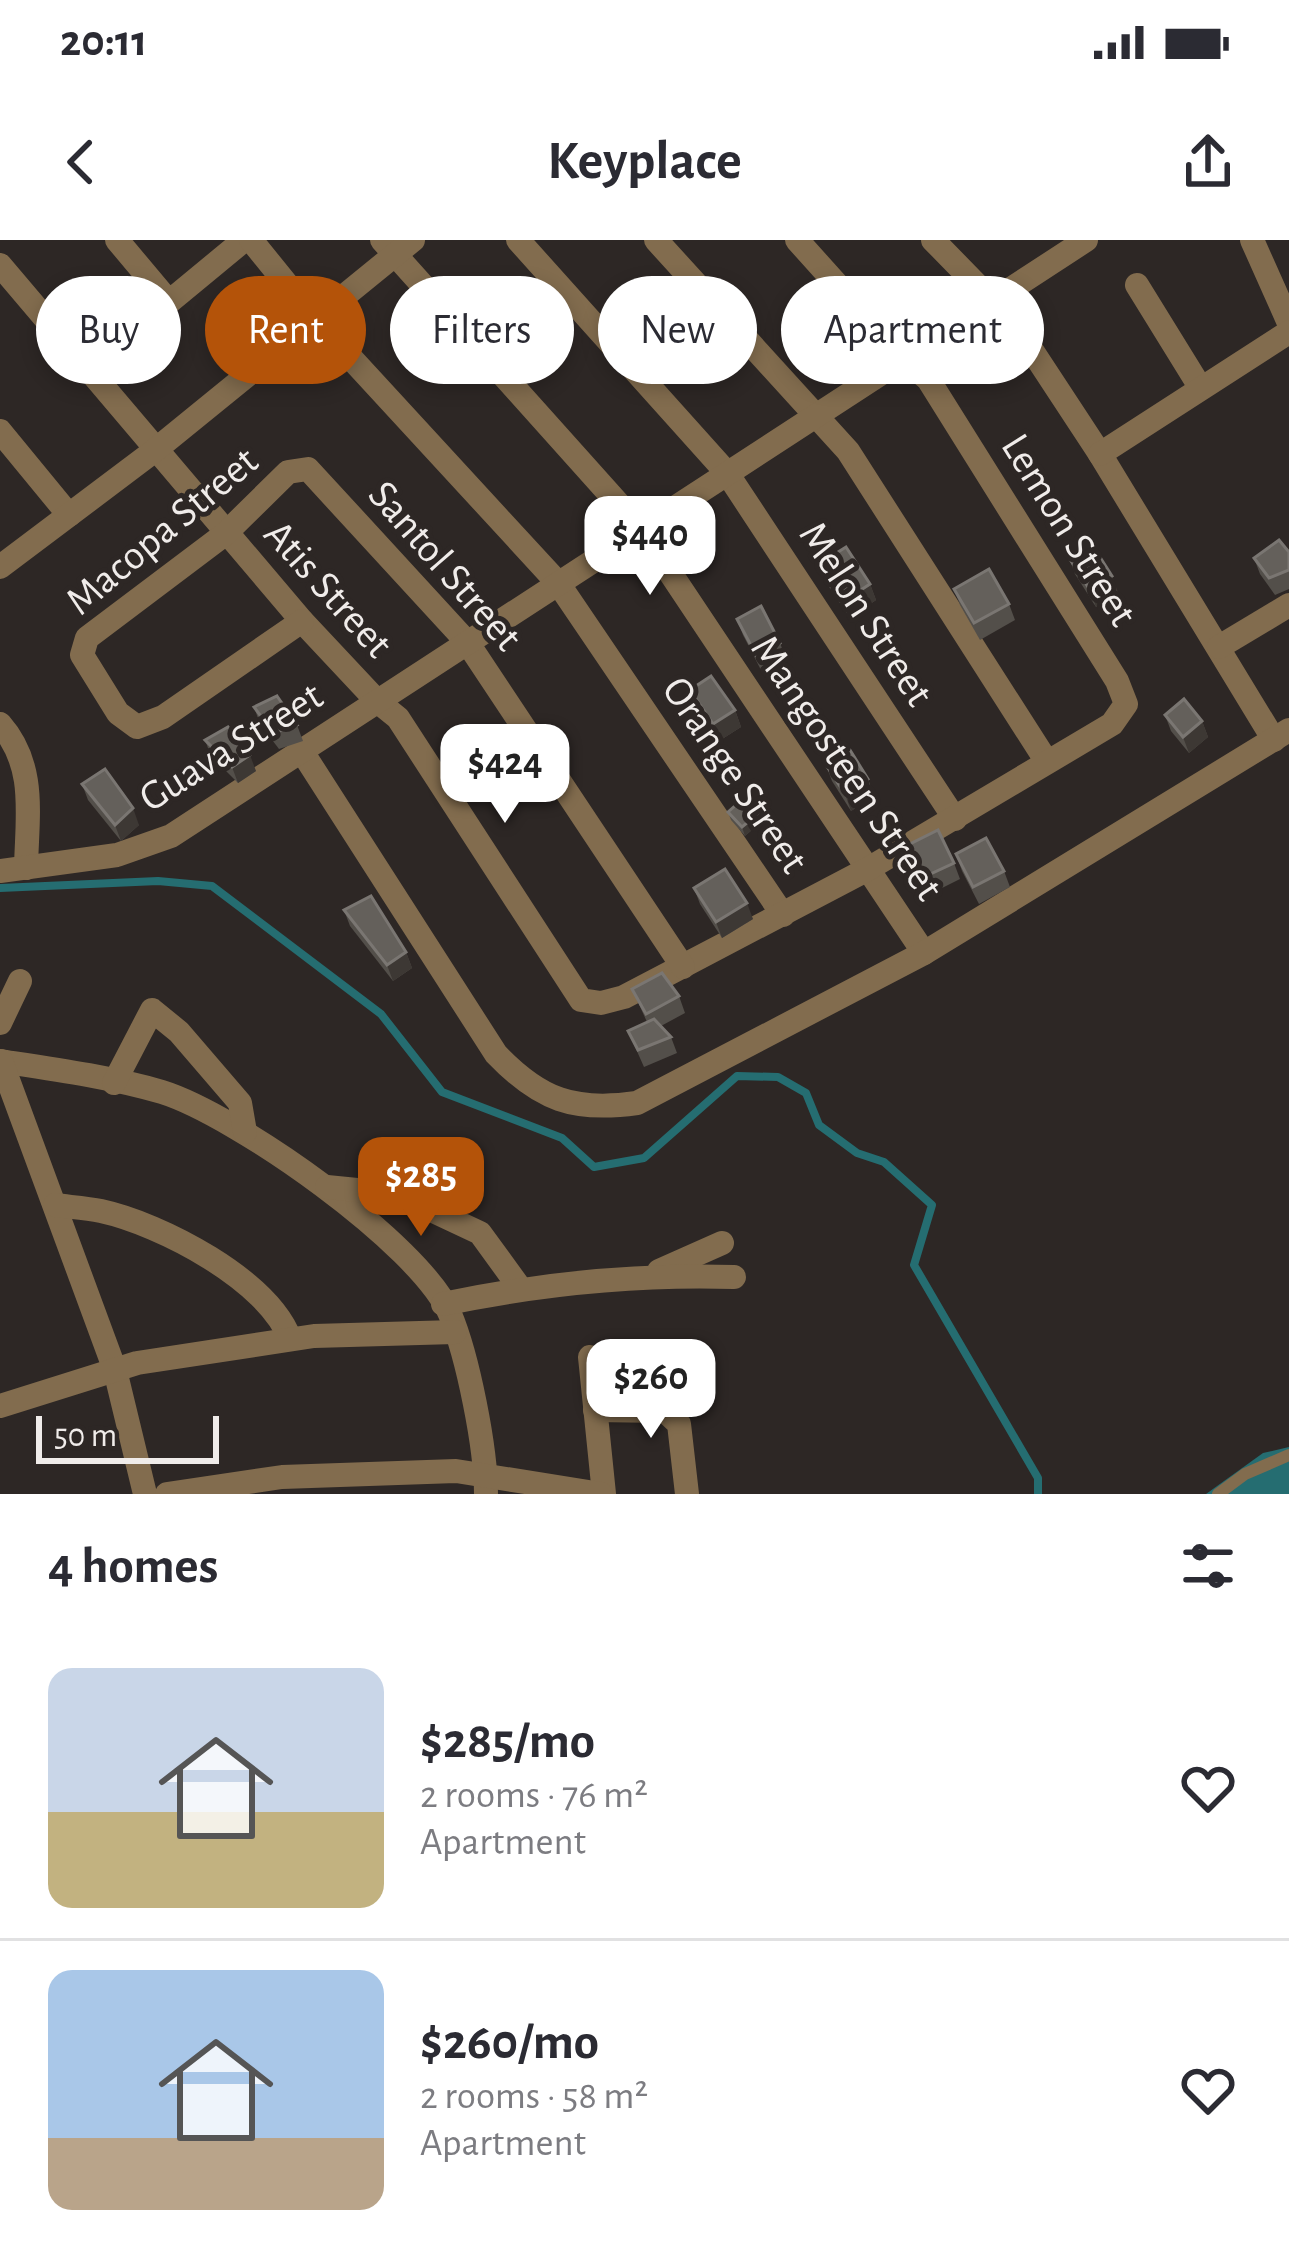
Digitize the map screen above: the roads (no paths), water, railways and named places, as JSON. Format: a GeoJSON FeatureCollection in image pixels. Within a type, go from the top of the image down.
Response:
{"type":"FeatureCollection","features":[{"type":"Feature","properties":{"kind":"street"},"geometry":{"type":"LineString","coordinates":[[117,240],[169,302],[248,240]]}},
{"type":"Feature","properties":{"kind":"street","name":"Orange Street"},"geometry":{"type":"LineString","coordinates":[[248,240],[279,276]]}},
{"type":"Feature","properties":{"kind":"street","name":"Melon Street"},"geometry":{"type":"LineString","coordinates":[[518,240],[727,473],[955,819]]}},
{"type":"Feature","properties":{"kind":"street"},"geometry":{"type":"LineString","coordinates":[[656,240],[848,451],[1047,762]]}},
{"type":"Feature","properties":{"kind":"street","name":"Lemon Street"},"geometry":{"type":"LineString","coordinates":[[797,240],[830,276]]}},
{"type":"Feature","properties":{"kind":"street"},"geometry":{"type":"LineString","coordinates":[[933,240],[970,276]]}},
{"type":"Feature","properties":{"kind":"street","name":"Guava Street"},"geometry":{"type":"LineString","coordinates":[[1030,276],[1086,240]]}},
{"type":"Feature","properties":{"kind":"street"},"geometry":{"type":"LineString","coordinates":[[1100,454],[1289,327],[1252,240]]}},
{"type":"Feature","properties":{"kind":"street"},"geometry":{"type":"LineString","coordinates":[[362,276],[396,245]]}},
{"type":"Feature","properties":{"kind":"street","name":"Mangosteen Street"},"geometry":{"type":"LineString","coordinates":[[396,245],[641,529],[924,953]]}},
{"type":"Feature","properties":{"kind":"street","name":"Atis Street"},"geometry":{"type":"LineString","coordinates":[[0,265],[225,534],[377,701],[398,718],[581,1000],[602,1004],[624,997],[868,869],[1112,724],[1126,704]]}},
{"type":"Feature","properties":{"kind":"street"},"geometry":{"type":"LineString","coordinates":[[1137,285],[1200,387]]}},
{"type":"Feature","properties":{"kind":"street"},"geometry":{"type":"LineString","coordinates":[[301,750],[496,1054],[523,1082],[564,1103],[602,1108],[637,1102],[924,953],[1281,735],[1219,647],[1044,372]]}},
{"type":"Feature","properties":{"kind":"street","name":"Orange Street"},"geometry":{"type":"LineString","coordinates":[[366,374],[558,583],[783,915]]}},
{"type":"Feature","properties":{"kind":"street"},"geometry":{"type":"LineString","coordinates":[[0,567],[236,384]]}},
{"type":"Feature","properties":{"kind":"street","name":"Guava Street"},"geometry":{"type":"LineString","coordinates":[[0,871],[117,855],[171,836],[864,384]]}},
{"type":"Feature","properties":{"kind":"street","name":"Lemon Street"},"geometry":{"type":"LineString","coordinates":[[931,384],[1118,681],[1126,704]]}},
{"type":"Feature","properties":{"kind":"street"},"geometry":{"type":"LineString","coordinates":[[0,431],[69,515]]}},
{"type":"Feature","properties":{"kind":"street","name":"Macopa Street"},"geometry":{"type":"LineString","coordinates":[[298,468],[288,472],[225,534],[83,645],[86,663],[127,722],[137,727],[164,717],[302,621]]}},
{"type":"Feature","properties":{"kind":"street","name":"Santol Street"},"geometry":{"type":"LineString","coordinates":[[298,468],[315,475],[467,642],[683,967]]}},
{"type":"Feature","properties":{"kind":"street"},"geometry":{"type":"LineString","coordinates":[[1219,647],[1289,605]]}},
{"type":"Feature","properties":{"kind":"street"},"geometry":{"type":"LineString","coordinates":[[0,724],[23,757],[26,773],[26,868]]}},
{"type":"Feature","properties":{"kind":"street"},"geometry":{"type":"LineString","coordinates":[[0,1023],[20,981]]}},
{"type":"Feature","properties":{"kind":"street"},"geometry":{"type":"LineString","coordinates":[[114,1082],[152,1010],[178,1032],[240,1103],[245,1132]]}},
{"type":"Feature","properties":{"kind":"street"},"geometry":{"type":"LineString","coordinates":[[1,1061],[165,1093],[245,1132],[325,1186],[404,1256],[443,1304],[477,1416],[486,1485]]}},
{"type":"Feature","properties":{"kind":"street"},"geometry":{"type":"LineString","coordinates":[[1,1061],[115,1370],[145,1494]]}},
{"type":"Feature","properties":{"kind":"street"},"geometry":{"type":"LineString","coordinates":[[325,1186],[397,1194],[480,1233],[520,1288]]}},
{"type":"Feature","properties":{"kind":"street"},"geometry":{"type":"LineString","coordinates":[[55,1205],[104,1211],[177,1239],[244,1282],[283,1321],[290,1340]]}},
{"type":"Feature","properties":{"kind":"street"},"geometry":{"type":"LineString","coordinates":[[646,1277],[722,1243]]}},
{"type":"Feature","properties":{"kind":"street"},"geometry":{"type":"LineString","coordinates":[[443,1304],[520,1288],[646,1277],[734,1277]]}},
{"type":"Feature","properties":{"kind":"street"},"geometry":{"type":"LineString","coordinates":[[1,1404],[115,1370],[290,1340],[454,1332]]}},
{"type":"Feature","properties":{"kind":"street"},"geometry":{"type":"LineString","coordinates":[[167,1494],[282,1477],[456,1471],[486,1485],[602,1494],[590,1357]]}},
{"type":"Feature","properties":{"kind":"street"},"geometry":{"type":"LineString","coordinates":[[595,1410],[665,1411],[679,1424],[687,1494]]}},
{"type":"Feature","properties":{"kind":"lane"},"geometry":{"type":"LineString","coordinates":[[1218,1494],[1245,1474],[1289,1455]]}},
{"type":"Feature","properties":{"kind":"water"},"geometry":{"type":"Polygon","coordinates":[[[1289,1447],[1289,1494],[1206,1494],[1263,1453],[1289,1447]]]}},
{"type":"Feature","properties":{"kind":"waterway"},"geometry":{"type":"LineString","coordinates":[[0,888],[158,881],[212,886],[381,1014],[442,1092],[562,1138],[594,1167],[644,1158],[737,1076],[778,1077],[806,1093],[819,1125],[857,1153],[884,1162],[932,1205],[914,1265],[1038,1478],[1038,1494]]}}]}
